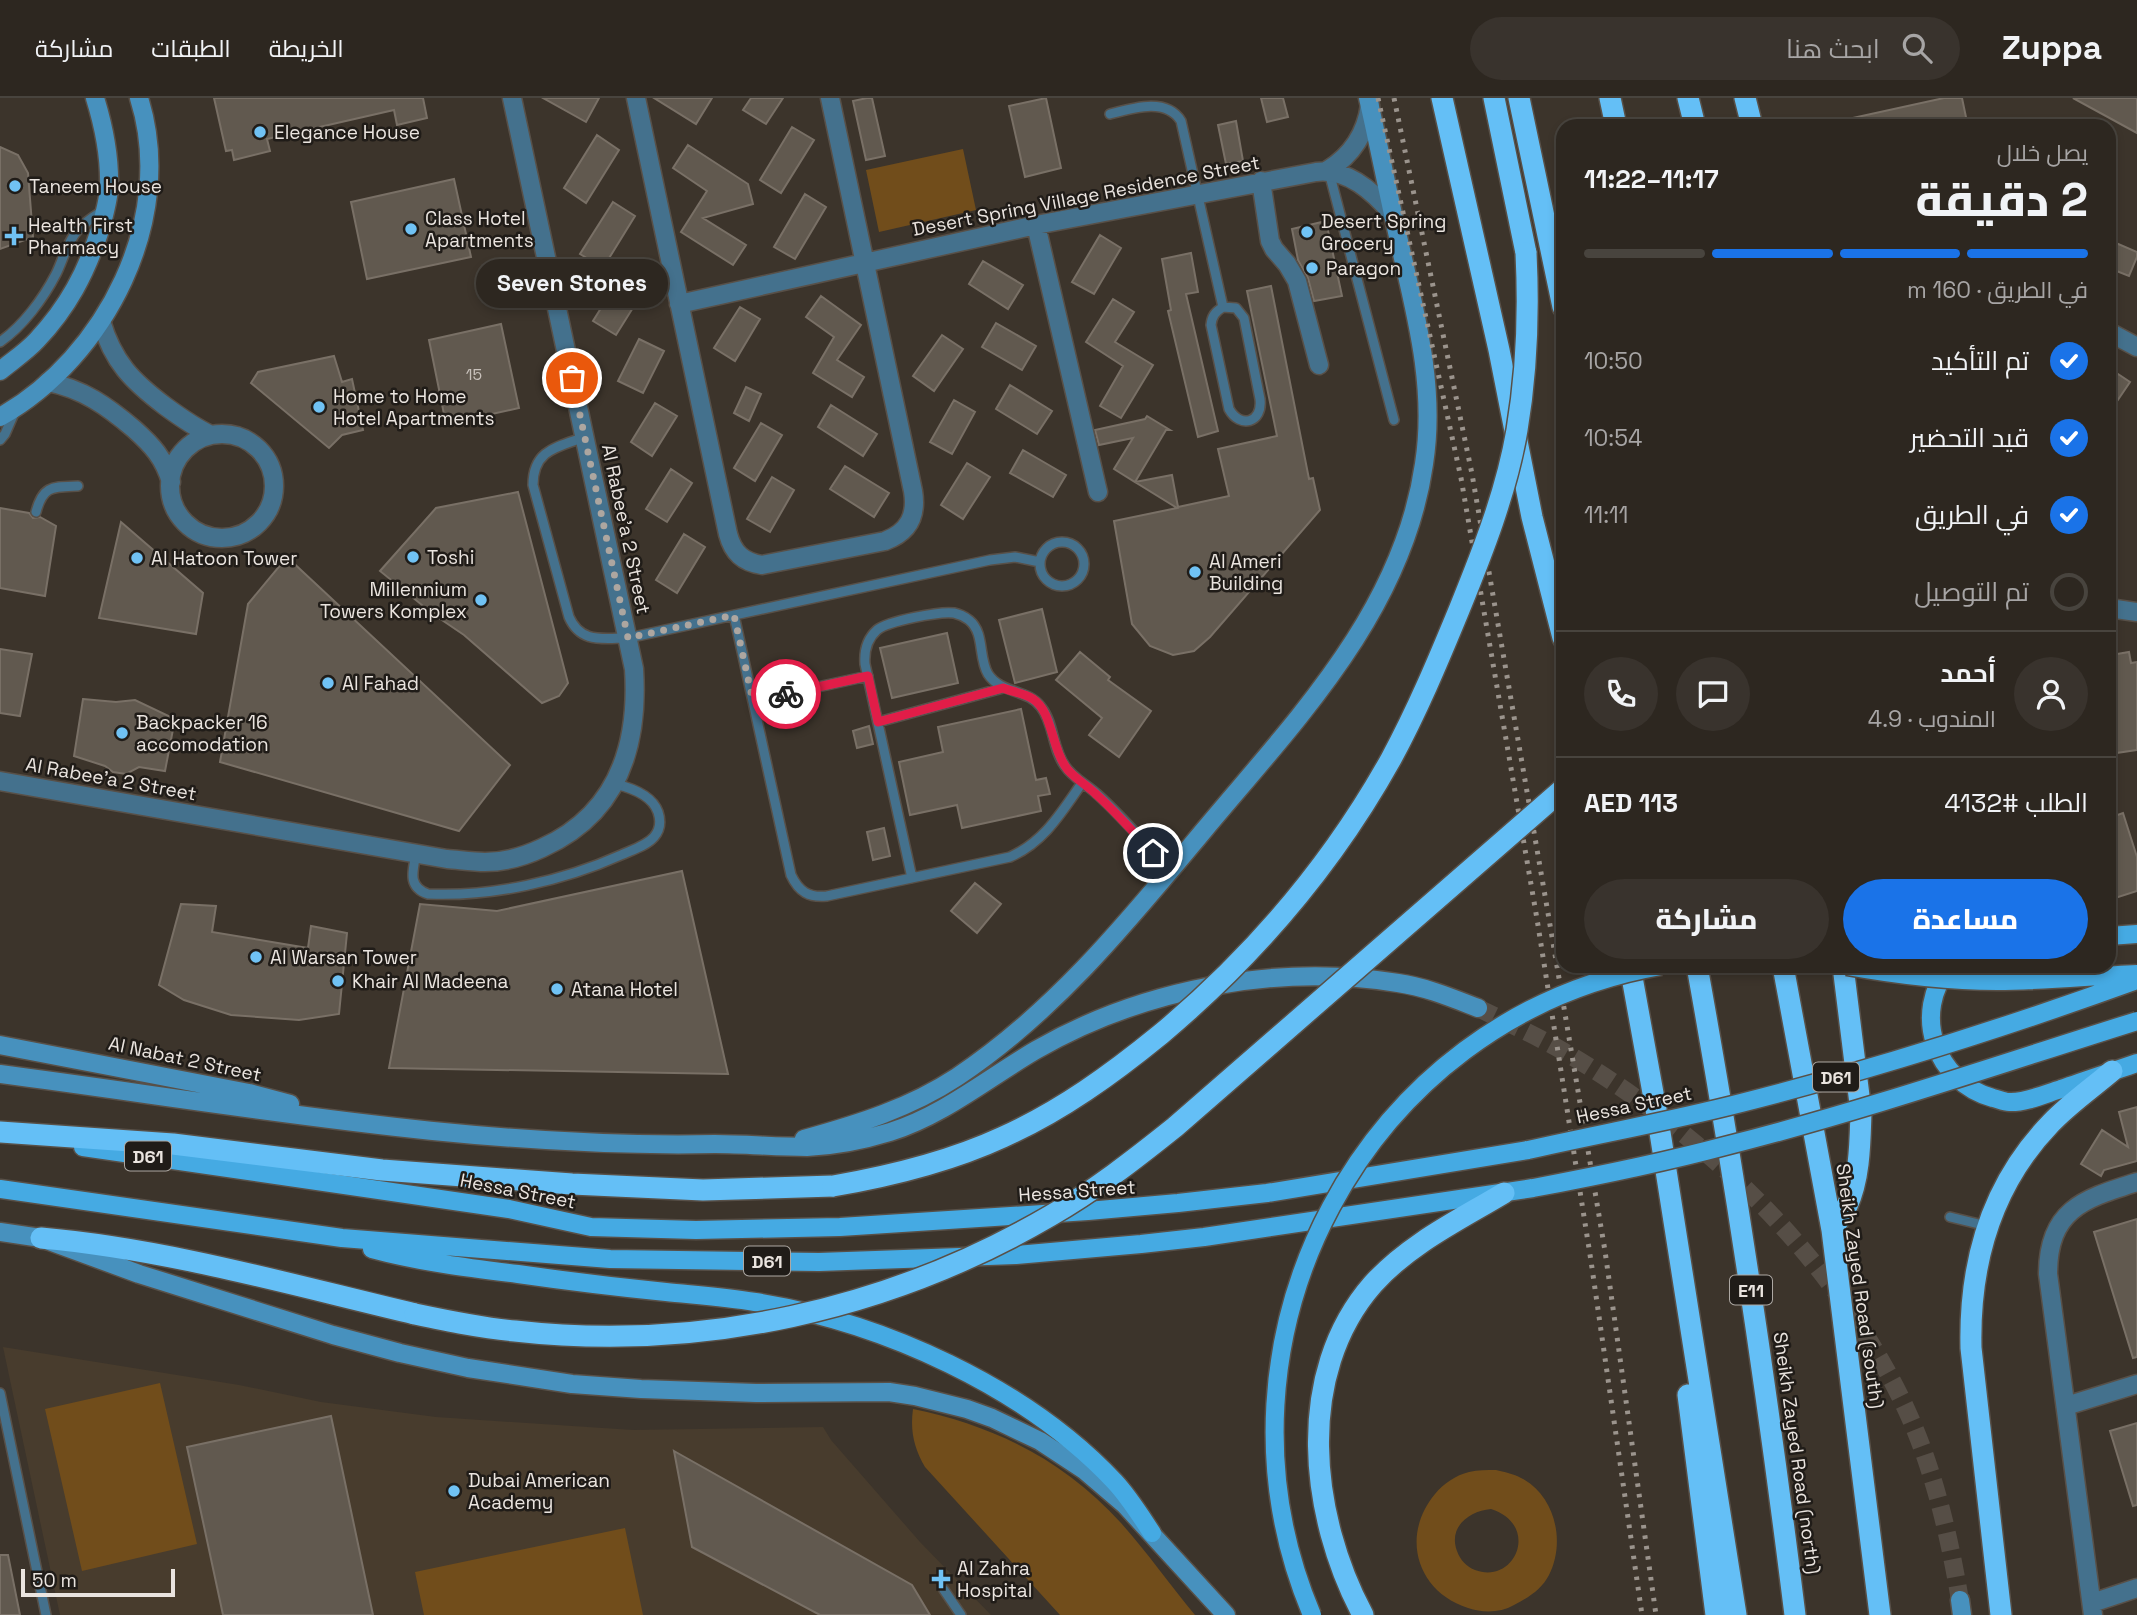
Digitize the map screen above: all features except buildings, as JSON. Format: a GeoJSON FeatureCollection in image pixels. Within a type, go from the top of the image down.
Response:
{"type":"FeatureCollection","features":[{"type":"Feature","properties":{"kind":"highway"},"geometry":{"type":"LineString","coordinates":[[1442,98],[1499,349],[1532,517],[1556,611]]}},
{"type":"Feature","properties":{"kind":"highway"},"geometry":{"type":"LineString","coordinates":[[1452,98],[1457,162]]}},
{"type":"Feature","properties":{"kind":"highway"},"geometry":{"type":"LineString","coordinates":[[0,1133],[173,1144],[382,1170],[572,1184],[703,1190],[833,1186],[887,1176],[961,1154],[1002,1138],[1080,1095],[1116,1070],[1199,1002],[1244,959],[1325,863],[1392,758],[1420,702],[1479,562],[1507,476],[1523,388],[1527,343],[1526,253],[1494,98]]}},
{"type":"Feature","properties":{"kind":"highway"},"geometry":{"type":"LineString","coordinates":[[1519,98],[1556,274]]}},
{"type":"Feature","properties":{"kind":"highway"},"geometry":{"type":"LineString","coordinates":[[1610,98],[1614,119]]}},
{"type":"Feature","properties":{"kind":"highway"},"geometry":{"type":"LineString","coordinates":[[1688,98],[1693,119]]}},
{"type":"Feature","properties":{"kind":"highway"},"geometry":{"type":"LineString","coordinates":[[1745,98],[1750,119]]}},
{"type":"Feature","properties":{"kind":"highway"},"geometry":{"type":"LineString","coordinates":[[41,1238],[146,1252],[415,1314],[515,1332],[591,1336],[667,1335],[755,1324],[878,1294],[961,1262],[1051,1216],[1136,1159],[1556,795]]}},
{"type":"Feature","properties":{"kind":"highway"},"geometry":{"type":"LineString","coordinates":[[1631,973],[1659,1126],[1736,1615]]}},
{"type":"Feature","properties":{"kind":"highway","name":"Sheikh Zayed Road (north)"},"geometry":{"type":"LineString","coordinates":[[1698,973],[1729,1143],[1796,1615]]}},
{"type":"Feature","properties":{"kind":"highway","name":"Sheikh Zayed Road (south)"},"geometry":{"type":"LineString","coordinates":[[1784,973],[1832,1230],[1880,1615]]}},
{"type":"Feature","properties":{"kind":"highway"},"geometry":{"type":"LineString","coordinates":[[1832,1230],[1847,1205],[1861,1135],[1861,1112],[1846,973]]}},
{"type":"Feature","properties":{"kind":"highway"},"geometry":{"type":"LineString","coordinates":[[2001,1615],[1971,1348],[1973,1286],[1979,1256],[1987,1226],[2004,1189],[2032,1145],[2052,1121],[2112,1072]]}},
{"type":"Feature","properties":{"kind":"highway"},"geometry":{"type":"LineString","coordinates":[[1363,1615],[1332,1542],[1320,1476],[1321,1408],[1336,1343],[1359,1301],[1390,1267],[1418,1245],[1504,1193]]}},
{"type":"Feature","properties":{"kind":"highway"},"geometry":{"type":"LineString","coordinates":[[1681,1270],[1686,1380],[1716,1615]]}},
{"type":"Feature","properties":{"kind":"main road"},"geometry":{"type":"LineString","coordinates":[[0,371],[36,342],[67,304],[90,261],[106,209],[109,188],[107,152],[95,98]]}},
{"type":"Feature","properties":{"kind":"main road"},"geometry":{"type":"LineString","coordinates":[[0,416],[17,407],[48,382],[76,354],[101,321],[120,287],[135,250],[145,212],[147,139],[139,98]]}},
{"type":"Feature","properties":{"kind":"main road"},"geometry":{"type":"LineString","coordinates":[[773,1145],[805,1139],[882,1116],[920,1099],[956,1078],[990,1053],[1058,996],[1119,932],[1301,715],[1362,630],[1388,584],[1417,501],[1424,466],[1429,399],[1411,294],[1369,102]]}},
{"type":"Feature","properties":{"kind":"main road"},"geometry":{"type":"LineString","coordinates":[[2116,935],[2137,933]]}},
{"type":"Feature","properties":{"kind":"main road"},"geometry":{"type":"LineString","coordinates":[[1312,1615],[1290,1556],[1282,1519],[1273,1443],[1274,1405],[1282,1341],[1294,1292],[1323,1220],[1363,1155],[1387,1125],[1441,1070],[1472,1046],[1528,1012],[1575,990],[1630,973]]}},
{"type":"Feature","properties":{"kind":"main road"},"geometry":{"type":"LineString","coordinates":[[1890,973],[1984,981],[2137,974]]}},
{"type":"Feature","properties":{"kind":"main road"},"geometry":{"type":"LineString","coordinates":[[1945,973],[1931,1010],[1934,1043],[1950,1072],[1976,1093],[2008,1102],[2038,1097],[2137,1063]]}},
{"type":"Feature","properties":{"kind":"main road"},"geometry":{"type":"LineString","coordinates":[[0,1074],[360,1123],[523,1139],[626,1145],[808,1147],[838,1144],[890,1132],[967,1094],[1068,1033],[1137,1005],[1209,986],[1283,978],[1361,978],[1401,983],[1441,993],[1478,1008]]}},
{"type":"Feature","properties":{"kind":"main road","name":"Hessa Street"},"geometry":{"type":"LineString","coordinates":[[0,1133],[509,1209],[591,1227],[696,1230],[840,1227],[1088,1211],[1267,1193],[1528,1150],[1738,1104],[1992,1030],[2137,980]]}},
{"type":"Feature","properties":{"kind":"main road","name":"D61"},"geometry":{"type":"LineString","coordinates":[[0,1189],[342,1238],[610,1259],[806,1262],[918,1260],[1079,1251],[1504,1193],[1642,1166],[1727,1146],[1893,1098],[2137,1021]]}},
{"type":"Feature","properties":{"kind":"main road","name":"Al Nabat 2 Street"},"geometry":{"type":"LineString","coordinates":[[0,1045],[248,1093],[360,1123]]}},
{"type":"Feature","properties":{"kind":"main road"},"geometry":{"type":"LineString","coordinates":[[0,1231],[41,1238],[126,1270],[333,1335],[480,1370],[572,1384],[641,1389],[756,1393],[889,1392],[967,1409],[1004,1423],[1063,1455],[1105,1487],[1152,1533],[1226,1615]]}},
{"type":"Feature","properties":{"kind":"main road"},"geometry":{"type":"LineString","coordinates":[[342,1238],[373,1250],[436,1263],[616,1287],[754,1301],[824,1316],[859,1327],[956,1368],[1015,1401],[1044,1421],[1115,1482],[1152,1533]]}},
{"type":"Feature","properties":{"kind":"street","name":"Al Rabee'a 2 Street"},"geometry":{"type":"LineString","coordinates":[[0,781],[416,854],[486,862],[524,856],[561,840],[591,816],[615,784],[626,757],[633,728],[636,698],[634,669],[512,98]]}},
{"type":"Feature","properties":{"kind":"street"},"geometry":{"type":"LineString","coordinates":[[636,98],[728,534],[736,553],[743,559],[762,565],[895,537],[910,522],[915,501],[830,98]]}},
{"type":"Feature","properties":{"kind":"street"},"geometry":{"type":"LineString","coordinates":[[1322,171],[1338,164],[1354,148],[1365,128],[1369,102]]}},
{"type":"Feature","properties":{"kind":"street"},"geometry":{"type":"LineString","coordinates":[[1322,171],[1355,181],[1370,191],[1393,215]]}},
{"type":"Feature","properties":{"kind":"street","name":"Desert Spring Village Residence Street"},"geometry":{"type":"LineString","coordinates":[[679,304],[1037,225],[1322,171]]}},
{"type":"Feature","properties":{"kind":"street"},"geometry":{"type":"LineString","coordinates":[[1261,181],[1270,241],[1297,281],[1319,365]]}},
{"type":"Feature","properties":{"kind":"street"},"geometry":{"type":"LineString","coordinates":[[1037,225],[1098,492]]}},
{"type":"Feature","properties":{"kind":"street"},"geometry":{"type":"LineString","coordinates":[[101,321],[113,354],[134,381],[184,420],[211,435]]}},
{"type":"Feature","properties":{"kind":"street"},"geometry":{"type":"LineString","coordinates":[[2116,336],[2137,347]]}},
{"type":"Feature","properties":{"kind":"street"},"geometry":{"type":"LineString","coordinates":[[48,382],[81,392],[111,409],[158,452],[171,482]]}},
{"type":"Feature","properties":{"kind":"street"},"geometry":{"type":"LineString","coordinates":[[211,435],[231,435],[246,439],[259,449],[273,474],[272,500],[261,520],[242,534],[215,537],[203,534],[182,519],[175,508],[171,482],[179,457],[188,447],[211,435]]}},
{"type":"Feature","properties":{"kind":"street"},"geometry":{"type":"LineString","coordinates":[[2116,609],[2137,612]]}},
{"type":"Feature","properties":{"kind":"street"},"geometry":{"type":"LineString","coordinates":[[2137,1182],[2082,1202],[2069,1212],[2051,1240],[2048,1257],[2048,1274],[2092,1609],[2137,1588]]}},
{"type":"Feature","properties":{"kind":"street"},"geometry":{"type":"LineString","coordinates":[[2066,1406],[2137,1384]]}},
{"type":"Feature","properties":{"kind":"lane"},"geometry":{"type":"LineString","coordinates":[[1110,114],[1157,103],[1172,108],[1181,121],[1223,307]]}},
{"type":"Feature","properties":{"kind":"lane"},"geometry":{"type":"LineString","coordinates":[[1322,171],[1394,420]]}},
{"type":"Feature","properties":{"kind":"lane"},"geometry":{"type":"LineString","coordinates":[[0,342],[9,336],[35,306],[55,276],[70,242],[80,228],[106,209]]}},
{"type":"Feature","properties":{"kind":"lane"},"geometry":{"type":"LineString","coordinates":[[1223,307],[1236,308],[1241,313],[1255,372],[1261,407],[1259,414],[1246,421],[1238,420],[1229,409],[1211,325],[1216,311],[1223,307]]}},
{"type":"Feature","properties":{"kind":"lane"},"geometry":{"type":"LineString","coordinates":[[0,440],[17,407]]}},
{"type":"Feature","properties":{"kind":"lane"},"geometry":{"type":"LineString","coordinates":[[585,437],[545,453],[537,463],[533,485],[569,617],[573,626],[589,637],[628,638],[990,560],[1015,557],[1040,562]]}},
{"type":"Feature","properties":{"kind":"lane"},"geometry":{"type":"LineString","coordinates":[[36,512],[44,491],[78,486]]}},
{"type":"Feature","properties":{"kind":"lane"},"geometry":{"type":"LineString","coordinates":[[1064,541],[1079,549],[1084,566],[1076,581],[1059,586],[1051,584],[1045,578],[1040,562],[1042,553],[1048,546],[1064,541]]}},
{"type":"Feature","properties":{"kind":"lane"},"geometry":{"type":"LineString","coordinates":[[912,878],[864,655],[877,631],[893,622],[954,613],[970,621],[976,628],[988,673],[1003,688],[1032,699],[1040,705],[1046,714],[1055,749],[1074,776],[1096,793],[1170,871]]}},
{"type":"Feature","properties":{"kind":"lane"},"geometry":{"type":"LineString","coordinates":[[734,615],[791,875],[796,886],[805,894],[816,897],[995,861],[1024,851],[1048,832],[1083,783]]}},
{"type":"Feature","properties":{"kind":"lane"},"geometry":{"type":"LineString","coordinates":[[753,701],[868,676]]}},
{"type":"Feature","properties":{"kind":"lane"},"geometry":{"type":"LineString","coordinates":[[878,722],[1003,688]]}},
{"type":"Feature","properties":{"kind":"lane"},"geometry":{"type":"LineString","coordinates":[[416,854],[413,883],[421,892],[428,894],[496,890],[586,869],[642,846],[659,830],[657,807],[631,788],[615,784]]}},
{"type":"Feature","properties":{"kind":"lane"},"geometry":{"type":"LineString","coordinates":[[1950,1217],[1987,1226]]}},
{"type":"Feature","properties":{"kind":"lane"},"geometry":{"type":"LineString","coordinates":[[0,1393],[4,1429],[11,1449],[46,1615]]}},
{"type":"Feature","properties":{"kind":"lane"},"geometry":{"type":"LineString","coordinates":[[0,1450],[11,1449]]}},
{"type":"Feature","properties":{"kind":"lane"},"geometry":{"type":"LineString","coordinates":[[944,1590],[961,1615]]}},
{"type":"Feature","properties":{"kind":"shaded area"},"geometry":{"type":"Polygon","coordinates":[[[963,149],[976,210],[879,232],[866,170],[963,149]]]}},
{"type":"Feature","properties":{"kind":"shaded area","name":"Dubai American Academy"},"geometry":{"type":"Polygon","coordinates":[[[3,1347],[239,1385],[321,1402],[436,1417],[633,1430],[823,1427],[831,1440],[920,1542],[991,1615],[60,1615],[3,1347]]]}},
{"type":"Feature","properties":{"kind":"shaded area"},"geometry":{"type":"Polygon","coordinates":[[[160,1383],[197,1544],[82,1571],[45,1409],[160,1383]]]}},
{"type":"Feature","properties":{"kind":"shaded area"},"geometry":{"type":"Polygon","coordinates":[[[913,1409],[972,1425],[1000,1436],[1052,1464],[1076,1481],[1121,1523],[1195,1615],[1060,1615],[925,1467],[914,1439],[913,1409]]]}},
{"type":"Feature","properties":{"kind":"shaded area"},"geometry":{"type":"Polygon","coordinates":[[[1496,1470],[1521,1478],[1542,1496],[1554,1520],[1557,1548],[1549,1575],[1539,1589],[1509,1608],[1480,1611],[1451,1600],[1436,1589],[1426,1576],[1419,1561],[1418,1527],[1424,1510],[1438,1490],[1450,1480],[1464,1473],[1496,1470]],[[1491,1509],[1475,1513],[1462,1522],[1455,1535],[1455,1542],[1458,1554],[1467,1565],[1475,1570],[1489,1572],[1501,1569],[1511,1562],[1517,1551],[1518,1539],[1515,1527],[1506,1517],[1491,1509]]]}},
{"type":"Feature","properties":{"kind":"shaded area"},"geometry":{"type":"Polygon","coordinates":[[[625,1528],[643,1615],[424,1615],[415,1572],[625,1528]]]}},
{"type":"Feature","properties":{"kind":"tunnel"},"geometry":{"type":"LineString","coordinates":[[1478,1008],[1568,1054],[1671,1124],[1719,1164],[1807,1254],[1845,1304],[1878,1356],[1917,1433],[1940,1503],[1960,1600]]}},
{"type":"Feature","properties":{"kind":"railway"},"geometry":{"type":"LineString","coordinates":[[1378,98],[1461,478],[1537,919],[1591,1261],[1642,1615]]}},
{"type":"Feature","properties":{"kind":"railway"},"geometry":{"type":"LineString","coordinates":[[1394,98],[1472,474],[1556,960]]}},
{"type":"Feature","properties":{"kind":"railway"},"geometry":{"type":"LineString","coordinates":[[1558,973],[1605,1251],[1656,1615]]}},
{"type":"Feature","properties":{"kind":"way so far"},"geometry":{"type":"LineString","coordinates":[[572,378],[628,638],[734,615],[753,701],[786,694]]}},
{"type":"Feature","properties":{"kind":"place","name":"Elegance House"},"geometry":{"type":"Point","coordinates":[260,132]}},
{"type":"Feature","properties":{"kind":"place","name":"Taneem House"},"geometry":{"type":"Point","coordinates":[15,186]}},
{"type":"Feature","properties":{"kind":"place","name":"Class Hotel Apartments"},"geometry":{"type":"Point","coordinates":[411,229]}},
{"type":"Feature","properties":{"kind":"place","name":"Desert Spring Grocery"},"geometry":{"type":"Point","coordinates":[1307,232]}},
{"type":"Feature","properties":{"kind":"place","name":"Health First Pharmacy"},"geometry":{"type":"Point","coordinates":[14,236]}},
{"type":"Feature","properties":{"kind":"place","name":"Paragon"},"geometry":{"type":"Point","coordinates":[1312,268]}},
{"type":"Feature","properties":{"kind":"place","name":"Seven Stones"},"geometry":{"type":"Point","coordinates":[572,378]}},
{"type":"Feature","properties":{"kind":"place","name":"Home to Home Hotel Apartments"},"geometry":{"type":"Point","coordinates":[319,407]}},
{"type":"Feature","properties":{"kind":"place","name":"Toshi"},"geometry":{"type":"Point","coordinates":[413,557]}},
{"type":"Feature","properties":{"kind":"place","name":"Al Hatoon Tower"},"geometry":{"type":"Point","coordinates":[137,558]}},
{"type":"Feature","properties":{"kind":"place","name":"Al Ameri Building"},"geometry":{"type":"Point","coordinates":[1195,572]}},
{"type":"Feature","properties":{"kind":"place","name":"Millennium Towers Komplex"},"geometry":{"type":"Point","coordinates":[481,600]}},
{"type":"Feature","properties":{"kind":"place","name":"Al Fahad"},"geometry":{"type":"Point","coordinates":[328,683]}},
{"type":"Feature","properties":{"kind":"place","name":"Backpacker 16 accomodation"},"geometry":{"type":"Point","coordinates":[122,733]}},
{"type":"Feature","properties":{"kind":"place","name":"Al Warsan Tower"},"geometry":{"type":"Point","coordinates":[256,957]}},
{"type":"Feature","properties":{"kind":"place","name":"Khair Al Madeena"},"geometry":{"type":"Point","coordinates":[338,981]}},
{"type":"Feature","properties":{"kind":"place","name":"Atana Hotel"},"geometry":{"type":"Point","coordinates":[557,989]}},
{"type":"Feature","properties":{"kind":"place","name":"Dubai American Academy"},"geometry":{"type":"Point","coordinates":[454,1491]}},
{"type":"Feature","properties":{"kind":"place","name":"Al Zahra Hospital"},"geometry":{"type":"Point","coordinates":[941,1579]}},
{"type":"Feature","properties":{"kind":"route"},"geometry":{"type":"LineString","coordinates":[[786,694],[868,676],[878,722],[1003,688],[1023,695],[1040,705],[1046,714],[1055,749],[1066,768],[1096,793],[1153,853]]}}]}
